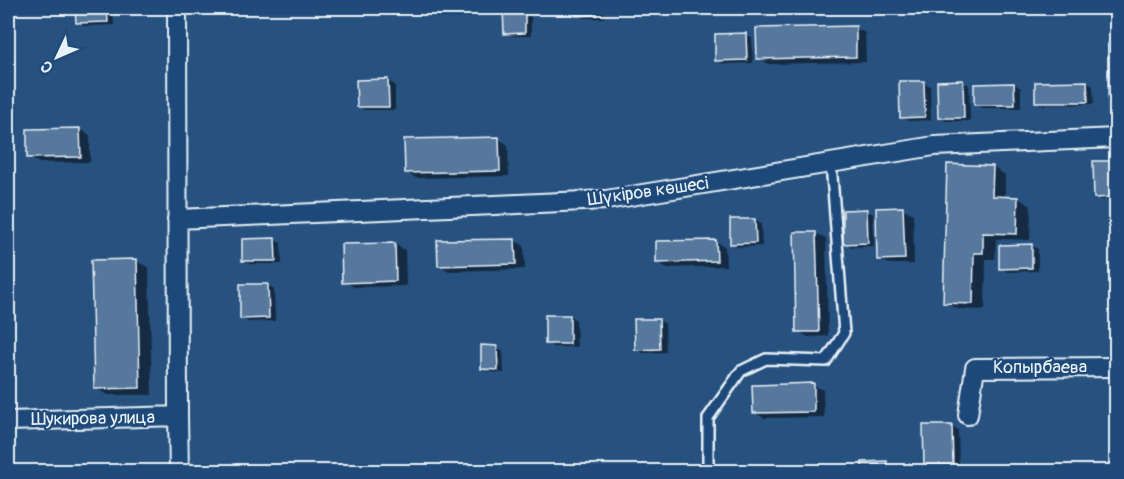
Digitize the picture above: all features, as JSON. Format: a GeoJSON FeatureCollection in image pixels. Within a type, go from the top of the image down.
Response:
{"type":"FeatureCollection","features":[{"type":"Feature","properties":{"kind":"street"},"geometry":{"type":"LineString","coordinates":[[177,8],[179,471]]}},
{"type":"Feature","properties":{"kind":"street","name":"Шүкіров көшесі"},"geometry":{"type":"LineString","coordinates":[[177,219],[606,200],[934,146],[1116,138]]}},
{"type":"Feature","properties":{"kind":"street","name":"Копырбаева"},"geometry":{"type":"LineString","coordinates":[[968,415],[975,368],[1116,367]]}},
{"type":"Feature","properties":{"kind":"street","name":"Шукирова улица"},"geometry":{"type":"LineString","coordinates":[[8,421],[178,416]]}},
{"type":"Feature","properties":{"kind":"lane"},"geometry":{"type":"LineString","coordinates":[[1116,45],[1114,46],[1116,138]]}},
{"type":"Feature","properties":{"kind":"lane"},"geometry":{"type":"LineString","coordinates":[[708,471],[708,418],[741,371],[766,359],[826,361],[844,333],[831,163]]}},
{"type":"Feature","properties":{"kind":"building"},"geometry":{"type":"Polygon","coordinates":[[[75,8],[107,8],[108,22],[76,23],[75,8]]]}},
{"type":"Feature","properties":{"kind":"building"},"geometry":{"type":"Polygon","coordinates":[[[503,8],[525,8],[525,33],[504,34],[503,8]]]}},
{"type":"Feature","properties":{"kind":"building"},"geometry":{"type":"Polygon","coordinates":[[[575,8],[597,8],[597,15],[576,16],[575,8]]]}},
{"type":"Feature","properties":{"kind":"building"},"geometry":{"type":"Polygon","coordinates":[[[856,26],[856,57],[757,59],[756,28],[856,26]]]}},
{"type":"Feature","properties":{"kind":"building"},"geometry":{"type":"Polygon","coordinates":[[[746,33],[747,60],[715,61],[715,34],[746,33]]]}},
{"type":"Feature","properties":{"kind":"building"},"geometry":{"type":"Polygon","coordinates":[[[388,79],[389,107],[357,107],[356,80],[388,79]]]}},
{"type":"Feature","properties":{"kind":"building"},"geometry":{"type":"Polygon","coordinates":[[[963,80],[964,118],[938,118],[937,81],[963,80]]]}},
{"type":"Feature","properties":{"kind":"building"},"geometry":{"type":"Polygon","coordinates":[[[899,81],[924,81],[925,117],[900,118],[899,81]]]}},
{"type":"Feature","properties":{"kind":"building"},"geometry":{"type":"Polygon","coordinates":[[[1087,81],[1088,102],[1035,102],[1035,82],[1087,81]]]}},
{"type":"Feature","properties":{"kind":"building"},"geometry":{"type":"Polygon","coordinates":[[[1014,83],[1015,105],[974,105],[974,84],[1014,83]]]}},
{"type":"Feature","properties":{"kind":"building"},"geometry":{"type":"Polygon","coordinates":[[[80,128],[81,157],[27,158],[27,129],[80,128]]]}},
{"type":"Feature","properties":{"kind":"building"},"geometry":{"type":"Polygon","coordinates":[[[499,137],[500,171],[405,173],[404,139],[499,137]]]}},
{"type":"Feature","properties":{"kind":"building"},"geometry":{"type":"Polygon","coordinates":[[[1093,161],[1116,161],[1116,197],[1094,198],[1093,161]]]}},
{"type":"Feature","properties":{"kind":"building"},"geometry":{"type":"Polygon","coordinates":[[[947,164],[993,166],[992,196],[1018,197],[1017,234],[983,233],[983,253],[974,253],[973,304],[943,303],[947,164]]]}},
{"type":"Feature","properties":{"kind":"building"},"geometry":{"type":"Polygon","coordinates":[[[903,207],[905,259],[877,260],[876,208],[903,207]]]}},
{"type":"Feature","properties":{"kind":"building"},"geometry":{"type":"Polygon","coordinates":[[[867,209],[868,243],[843,244],[843,210],[867,209]]]}},
{"type":"Feature","properties":{"kind":"building"},"geometry":{"type":"Polygon","coordinates":[[[730,219],[755,219],[756,243],[730,244],[730,219]]]}},
{"type":"Feature","properties":{"kind":"building"},"geometry":{"type":"Polygon","coordinates":[[[794,232],[816,232],[819,332],[796,332],[794,232]]]}},
{"type":"Feature","properties":{"kind":"building"},"geometry":{"type":"Polygon","coordinates":[[[275,238],[276,261],[242,261],[242,239],[275,238]]]}},
{"type":"Feature","properties":{"kind":"building"},"geometry":{"type":"Polygon","coordinates":[[[515,239],[516,264],[438,266],[437,240],[515,239]]]}},
{"type":"Feature","properties":{"kind":"building"},"geometry":{"type":"Polygon","coordinates":[[[716,240],[717,261],[656,263],[656,241],[716,240]]]}},
{"type":"Feature","properties":{"kind":"building"},"geometry":{"type":"Polygon","coordinates":[[[395,243],[396,281],[342,283],[341,244],[395,243]]]}},
{"type":"Feature","properties":{"kind":"building"},"geometry":{"type":"Polygon","coordinates":[[[1032,244],[1032,268],[999,269],[999,245],[1032,244]]]}},
{"type":"Feature","properties":{"kind":"building"},"geometry":{"type":"Polygon","coordinates":[[[137,259],[140,388],[94,389],[91,260],[137,259]]]}},
{"type":"Feature","properties":{"kind":"building"},"geometry":{"type":"Polygon","coordinates":[[[240,284],[268,284],[269,318],[240,319],[240,284]]]}},
{"type":"Feature","properties":{"kind":"building"},"geometry":{"type":"Polygon","coordinates":[[[545,315],[570,315],[570,344],[545,344],[545,315]]]}},
{"type":"Feature","properties":{"kind":"building"},"geometry":{"type":"Polygon","coordinates":[[[634,319],[659,319],[660,349],[635,350],[634,319]]]}},
{"type":"Feature","properties":{"kind":"building"},"geometry":{"type":"Polygon","coordinates":[[[481,345],[497,346],[498,370],[481,369],[481,345]]]}},
{"type":"Feature","properties":{"kind":"building"},"geometry":{"type":"Polygon","coordinates":[[[814,383],[814,412],[753,413],[752,385],[814,383]]]}},
{"type":"Feature","properties":{"kind":"building"},"geometry":{"type":"Polygon","coordinates":[[[923,425],[952,425],[953,465],[924,465],[923,425]]]}},
{"type":"Feature","properties":{"kind":"building"},"geometry":{"type":"Polygon","coordinates":[[[887,461],[887,472],[862,472],[862,462],[887,461]]]}}]}
